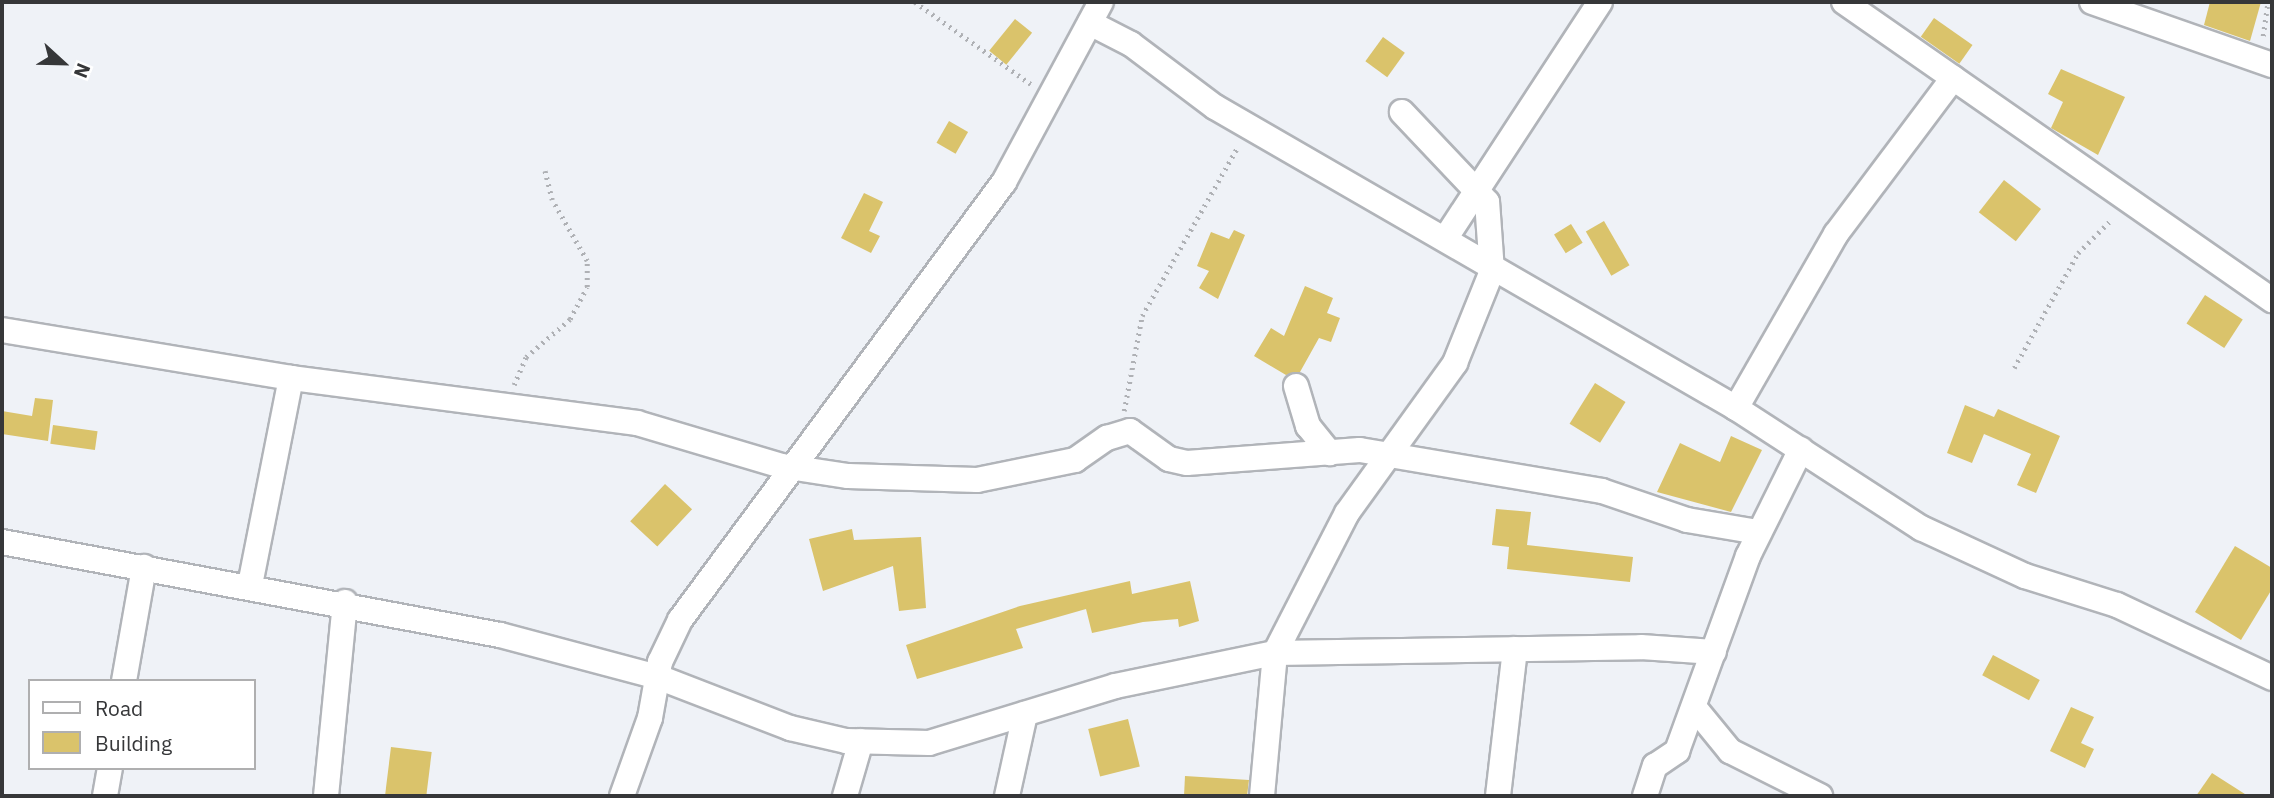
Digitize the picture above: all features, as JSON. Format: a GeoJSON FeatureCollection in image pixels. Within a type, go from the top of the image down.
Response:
{"type":"FeatureCollection","features":[{"type":"Feature","properties":{"kind":"street"},"geometry":{"type":"LineString","coordinates":[[1445,239],[1600,2]]}},
{"type":"Feature","properties":{"kind":"street"},"geometry":{"type":"LineString","coordinates":[[1844,2],[2272,300]]}},
{"type":"Feature","properties":{"kind":"street"},"geometry":{"type":"LineString","coordinates":[[2092,2],[2267,64]]}},
{"type":"Feature","properties":{"kind":"street"},"geometry":{"type":"LineString","coordinates":[[622,796],[667,645],[695,597],[985,209],[1052,99],[1095,12],[1131,44],[1250,127],[1445,239],[1492,271],[1736,408],[1964,551],[2117,605],[2272,678]]}},
{"type":"Feature","properties":{"kind":"street"},"geometry":{"type":"LineString","coordinates":[[1736,408],[1830,243],[1953,78]]}},
{"type":"Feature","properties":{"kind":"street"},"geometry":{"type":"LineString","coordinates":[[1262,796],[1275,653],[1333,537],[1455,363],[1492,271],[1491,217],[1477,190],[1402,111]]}},
{"type":"Feature","properties":{"kind":"street"},"geometry":{"type":"LineString","coordinates":[[2,330],[291,378],[668,429],[793,469],[966,481],[1075,460],[1125,432],[1187,463],[1330,453],[1389,456],[1602,491],[1687,520],[1758,533]]}},
{"type":"Feature","properties":{"kind":"street"},"geometry":{"type":"LineString","coordinates":[[250,585],[291,378]]}},
{"type":"Feature","properties":{"kind":"street"},"geometry":{"type":"LineString","coordinates":[[1296,386],[1308,426],[1330,453]]}},
{"type":"Feature","properties":{"kind":"street"},"geometry":{"type":"LineString","coordinates":[[1645,796],[1655,766],[1676,751],[1758,533],[1801,449]]}},
{"type":"Feature","properties":{"kind":"street"},"geometry":{"type":"LineString","coordinates":[[2,542],[345,602],[658,677],[790,728],[861,741],[929,743],[1115,686],[1275,653],[1515,649],[1714,652]]}},
{"type":"Feature","properties":{"kind":"street"},"geometry":{"type":"LineString","coordinates":[[124,679],[144,567]]}},
{"type":"Feature","properties":{"kind":"street"},"geometry":{"type":"LineString","coordinates":[[326,796],[345,602]]}},
{"type":"Feature","properties":{"kind":"street"},"geometry":{"type":"LineString","coordinates":[[1498,796],[1515,649]]}},
{"type":"Feature","properties":{"kind":"street"},"geometry":{"type":"LineString","coordinates":[[1694,707],[1730,751],[1820,796]]}},
{"type":"Feature","properties":{"kind":"street"},"geometry":{"type":"LineString","coordinates":[[1007,796],[1025,714]]}},
{"type":"Feature","properties":{"kind":"street"},"geometry":{"type":"LineString","coordinates":[[845,796],[861,741]]}},
{"type":"Feature","properties":{"kind":"street"},"geometry":{"type":"LineString","coordinates":[[105,796],[110,770]]}},
{"type":"Feature","properties":{"kind":"path"},"geometry":{"type":"LineString","coordinates":[[915,2],[1052,99]]}},
{"type":"Feature","properties":{"kind":"path"},"geometry":{"type":"LineString","coordinates":[[2267,64],[2268,2]]}},
{"type":"Feature","properties":{"kind":"path"},"geometry":{"type":"LineString","coordinates":[[1125,432],[1142,316],[1186,228],[1250,127]]}},
{"type":"Feature","properties":{"kind":"path"},"geometry":{"type":"LineString","coordinates":[[512,407],[522,363],[569,319],[587,287],[587,261],[552,200],[545,171]]}},
{"type":"Feature","properties":{"kind":"path"},"geometry":{"type":"LineString","coordinates":[[2014,368],[2091,236],[2135,206]]}},
{"type":"Feature","properties":{"kind":"building"},"geometry":{"type":"Polygon","coordinates":[[[2210,2],[2261,2],[2250,41],[2204,25],[2210,2]]]}},
{"type":"Feature","properties":{"kind":"building"},"geometry":{"type":"Polygon","coordinates":[[[1934,18],[1973,45],[1959,64],[1921,37],[1934,18]]]}},
{"type":"Feature","properties":{"kind":"building"},"geometry":{"type":"Polygon","coordinates":[[[1015,19],[1032,33],[1006,65],[989,51],[1015,19]]]}},
{"type":"Feature","properties":{"kind":"building"},"geometry":{"type":"Polygon","coordinates":[[[1383,37],[1405,53],[1387,77],[1365,61],[1383,37]]]}},
{"type":"Feature","properties":{"kind":"building"},"geometry":{"type":"Polygon","coordinates":[[[2061,69],[2125,97],[2098,155],[2051,128],[2063,102],[2048,94],[2061,69]]]}},
{"type":"Feature","properties":{"kind":"building"},"geometry":{"type":"Polygon","coordinates":[[[949,121],[968,132],[956,154],[936,143],[949,121]]]}},
{"type":"Feature","properties":{"kind":"building"},"geometry":{"type":"Polygon","coordinates":[[[2004,180],[2041,209],[2016,241],[1979,212],[2004,180]]]}},
{"type":"Feature","properties":{"kind":"building"},"geometry":{"type":"Polygon","coordinates":[[[864,193],[883,202],[869,231],[880,236],[871,253],[841,238],[864,193]]]}},
{"type":"Feature","properties":{"kind":"building"},"geometry":{"type":"Polygon","coordinates":[[[1604,221],[1630,265],[1611,276],[1586,232],[1604,221]]]}},
{"type":"Feature","properties":{"kind":"building"},"geometry":{"type":"Polygon","coordinates":[[[1571,224],[1583,243],[1566,253],[1554,235],[1571,224]]]}},
{"type":"Feature","properties":{"kind":"building"},"geometry":{"type":"Polygon","coordinates":[[[1234,230],[1245,235],[1218,299],[1199,288],[1209,271],[1197,266],[1211,232],[1229,239],[1234,230]]]}},
{"type":"Feature","properties":{"kind":"building"},"geometry":{"type":"Polygon","coordinates":[[[1305,286],[1333,298],[1327,313],[1340,318],[1331,342],[1319,338],[1300,372],[1286,375],[1254,356],[1271,328],[1284,336],[1305,286]]]}},
{"type":"Feature","properties":{"kind":"building"},"geometry":{"type":"Polygon","coordinates":[[[2205,295],[2243,320],[2224,348],[2186,324],[2205,295]]]}},
{"type":"Feature","properties":{"kind":"building"},"geometry":{"type":"Polygon","coordinates":[[[1595,383],[1626,402],[1600,443],[1570,424],[1595,383]]]}},
{"type":"Feature","properties":{"kind":"building"},"geometry":{"type":"Polygon","coordinates":[[[35,398],[53,400],[48,441],[2,434],[2,411],[32,416],[35,398]]]}},
{"type":"Feature","properties":{"kind":"building"},"geometry":{"type":"Polygon","coordinates":[[[1965,405],[1994,417],[1998,409],[2060,436],[2036,493],[2017,485],[2031,454],[1984,434],[1972,463],[1947,453],[1965,405]]]}},
{"type":"Feature","properties":{"kind":"building"},"geometry":{"type":"Polygon","coordinates":[[[53,425],[98,431],[95,450],[50,444],[53,425]]]}},
{"type":"Feature","properties":{"kind":"building"},"geometry":{"type":"Polygon","coordinates":[[[1731,436],[1762,450],[1731,512],[1657,492],[1680,443],[1720,462],[1731,436]]]}},
{"type":"Feature","properties":{"kind":"building"},"geometry":{"type":"Polygon","coordinates":[[[665,484],[692,509],[657,547],[630,521],[665,484]]]}},
{"type":"Feature","properties":{"kind":"building"},"geometry":{"type":"Polygon","coordinates":[[[1496,509],[1531,512],[1527,545],[1633,557],[1630,582],[1507,569],[1509,547],[1492,545],[1496,509]]]}},
{"type":"Feature","properties":{"kind":"building"},"geometry":{"type":"Polygon","coordinates":[[[852,529],[854,540],[921,537],[926,608],[899,611],[893,566],[823,591],[809,539],[852,529]]]}},
{"type":"Feature","properties":{"kind":"building"},"geometry":{"type":"Polygon","coordinates":[[[2235,546],[2272,568],[2272,589],[2241,640],[2195,612],[2235,546]]]}},
{"type":"Feature","properties":{"kind":"building"},"geometry":{"type":"Polygon","coordinates":[[[1130,581],[1132,594],[1190,581],[1199,621],[1179,627],[1178,619],[1143,622],[1092,633],[1086,609],[1016,629],[1023,648],[917,679],[906,645],[1020,606],[1130,581]]]}},
{"type":"Feature","properties":{"kind":"building"},"geometry":{"type":"Polygon","coordinates":[[[1993,655],[2040,680],[2029,700],[1982,675],[1993,655]]]}},
{"type":"Feature","properties":{"kind":"building"},"geometry":{"type":"Polygon","coordinates":[[[2071,707],[2094,717],[2081,743],[2094,749],[2085,768],[2050,751],[2071,707]]]}},
{"type":"Feature","properties":{"kind":"building"},"geometry":{"type":"Polygon","coordinates":[[[1128,719],[1140,767],[1100,776],[1088,729],[1128,719]]]}},
{"type":"Feature","properties":{"kind":"building"},"geometry":{"type":"Polygon","coordinates":[[[391,747],[432,752],[426,796],[385,795],[391,747]]]}},
{"type":"Feature","properties":{"kind":"building"},"geometry":{"type":"Polygon","coordinates":[[[2212,773],[2248,796],[2196,796],[2212,773]]]}},
{"type":"Feature","properties":{"kind":"building"},"geometry":{"type":"Polygon","coordinates":[[[1185,776],[1249,780],[1247,796],[1184,796],[1185,776]]]}}]}
